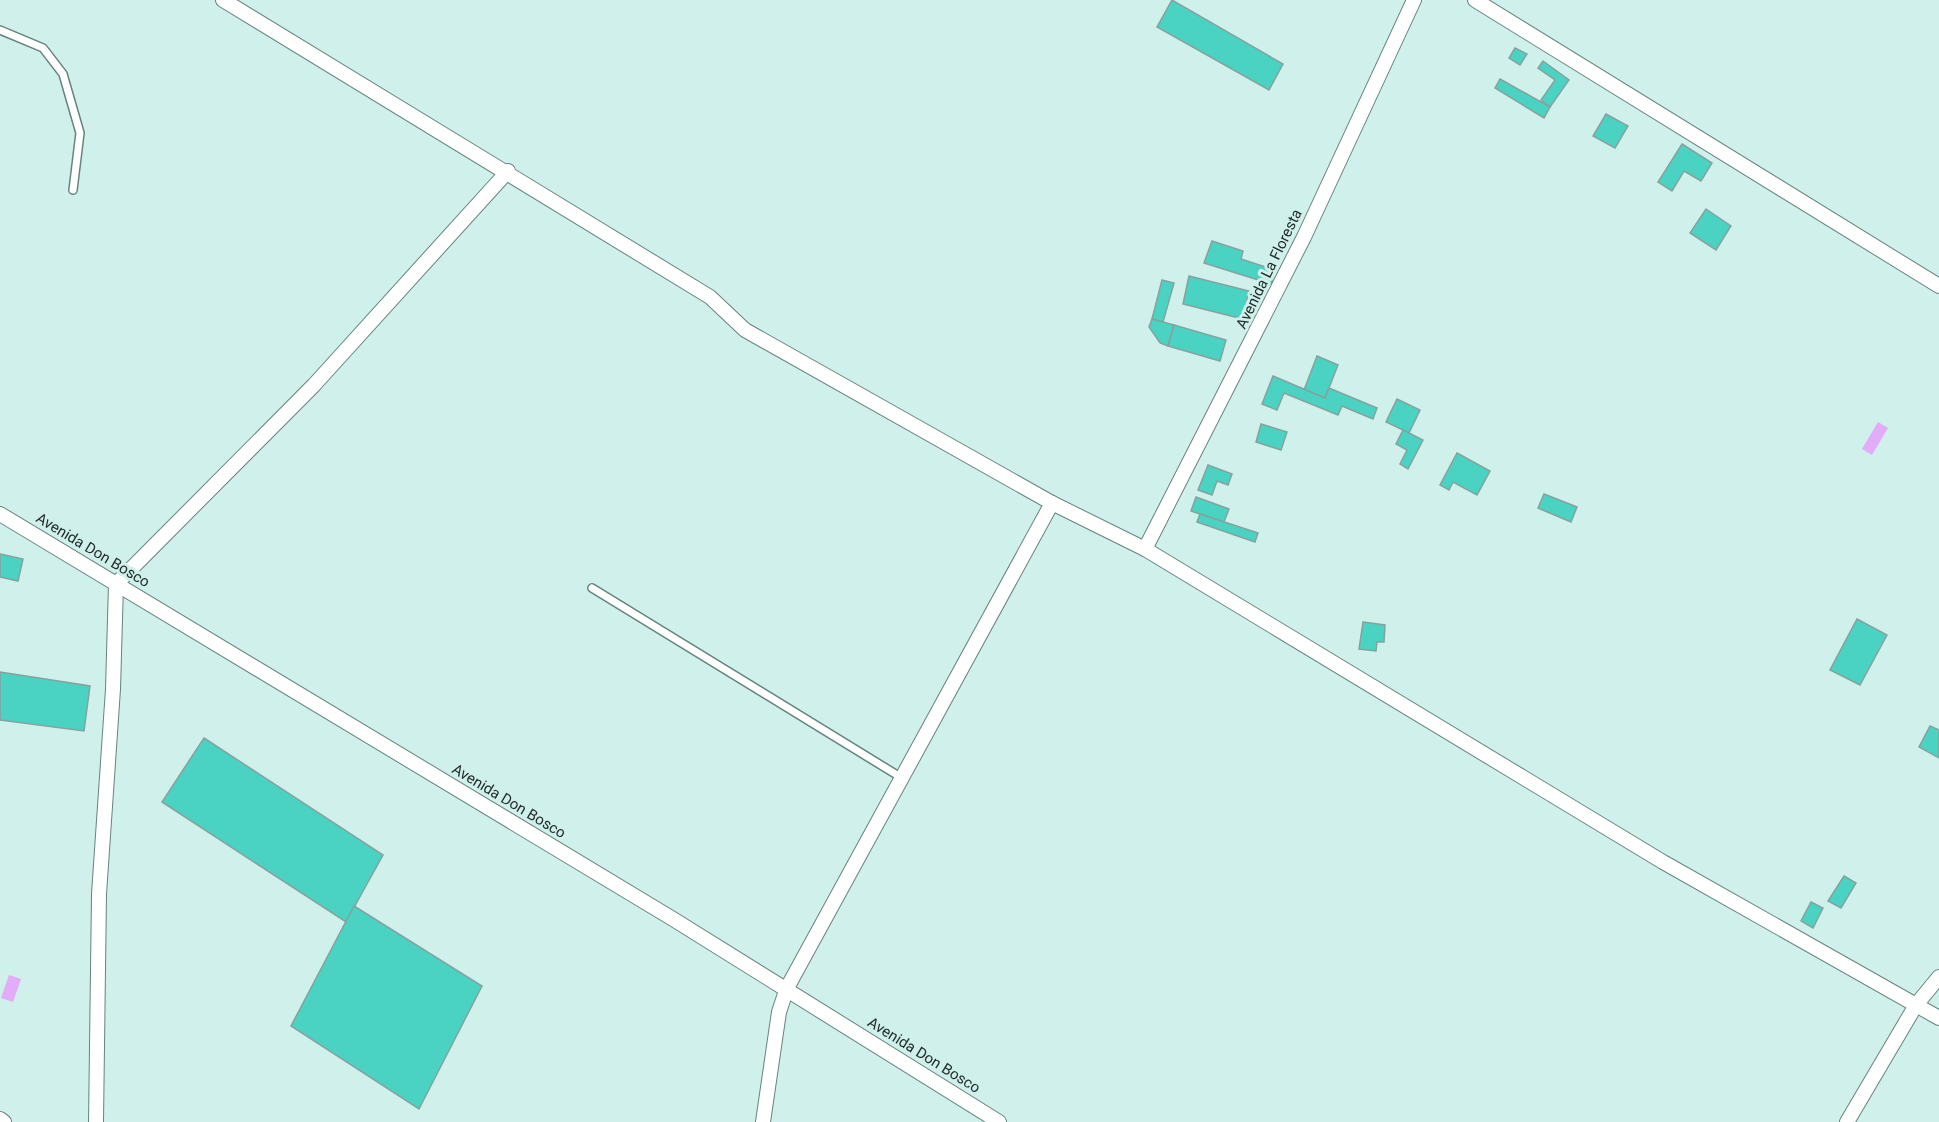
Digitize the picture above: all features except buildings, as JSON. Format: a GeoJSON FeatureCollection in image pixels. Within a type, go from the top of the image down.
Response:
{"type":"FeatureCollection","features":[{"type":"Feature","properties":{"kind":"street"},"geometry":{"type":"LineString","coordinates":[[224,0],[508,171],[710,297],[745,330],[1052,503],[1145,549],[1663,862],[1939,1018]]}},
{"type":"Feature","properties":{"kind":"street","name":"Avenida La Floresta"},"geometry":{"type":"LineString","coordinates":[[1145,549],[1304,237],[1414,0]]}},
{"type":"Feature","properties":{"kind":"street"},"geometry":{"type":"LineString","coordinates":[[1475,0],[1939,286]]}},
{"type":"Feature","properties":{"kind":"street"},"geometry":{"type":"LineString","coordinates":[[96,1122],[99,894],[113,689],[116,584],[314,386],[508,171]]}},
{"type":"Feature","properties":{"kind":"street"},"geometry":{"type":"LineString","coordinates":[[763,1122],[779,1012],[787,988],[1052,503]]}},
{"type":"Feature","properties":{"kind":"street","name":"Avenida Don Bosco"},"geometry":{"type":"LineString","coordinates":[[0,514],[787,988],[999,1122]]}},
{"type":"Feature","properties":{"kind":"street"},"geometry":{"type":"LineString","coordinates":[[1847,1122],[1916,1005],[1939,976]]}},
{"type":"Feature","properties":{"kind":"street"},"geometry":{"type":"LineString","coordinates":[[0,1119],[4,1122]]}},
{"type":"Feature","properties":{"kind":"lane"},"geometry":{"type":"LineString","coordinates":[[0,30],[43,48],[63,74],[80,133],[73,190]]}},
{"type":"Feature","properties":{"kind":"lane"},"geometry":{"type":"LineString","coordinates":[[592,588],[902,778]]}},
{"type":"Feature","properties":{"kind":"shaded area"},"geometry":{"type":"Polygon","coordinates":[[[1878,422],[1888,428],[1872,455],[1862,449],[1878,422]]]}},
{"type":"Feature","properties":{"kind":"shaded area"},"geometry":{"type":"Polygon","coordinates":[[[9,975],[21,979],[13,1002],[1,998],[9,975]]]}}]}
